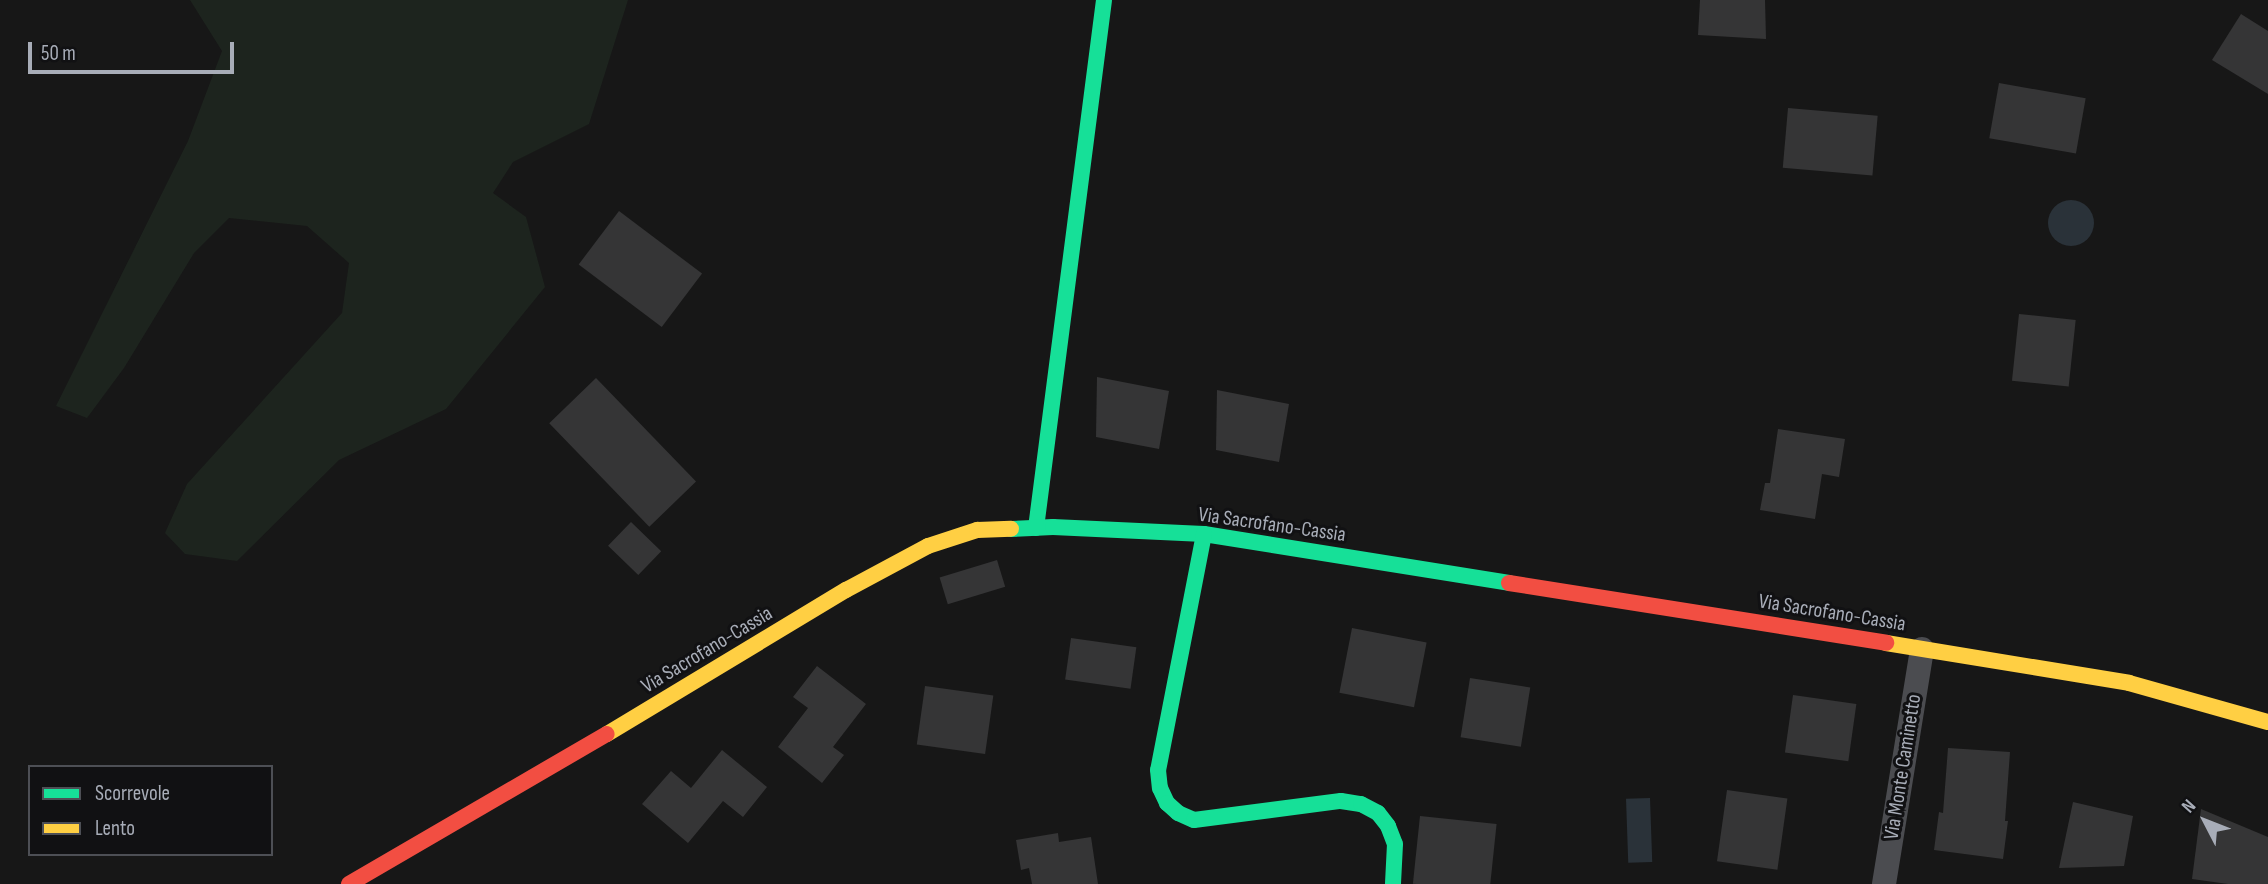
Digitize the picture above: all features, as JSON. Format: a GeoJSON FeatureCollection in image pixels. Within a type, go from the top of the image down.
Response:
{"type":"FeatureCollection","features":[{"type":"Feature","properties":{"kind":"street"},"geometry":{"type":"LineString","coordinates":[[1036,527],[1104,0]]}},
{"type":"Feature","properties":{"kind":"street","name":"Via Sacrofano-Cassia"},"geometry":{"type":"LineString","coordinates":[[349,884],[704,678],[846,590],[910,555],[943,540],[977,530],[1036,527],[1204,534],[2129,683],[2268,722]]}},
{"type":"Feature","properties":{"kind":"street"},"geometry":{"type":"LineString","coordinates":[[1204,534],[1158,770],[1160,788],[1167,803],[1178,813],[1194,820],[1341,802],[1361,804],[1378,813],[1388,826],[1395,844],[1393,884]]}},
{"type":"Feature","properties":{"kind":"street","name":"Via Monte Caminetto"},"geometry":{"type":"LineString","coordinates":[[1884,884],[1922,649]]}},
{"type":"Feature","properties":{"kind":"shaded area"},"geometry":{"type":"Polygon","coordinates":[[[190,0],[628,0],[589,124],[513,162],[493,193],[526,217],[545,287],[446,409],[339,460],[237,561],[185,554],[165,533],[187,484],[342,313],[349,263],[307,226],[229,218],[194,253],[124,368],[87,418],[56,406],[188,141],[222,51],[190,0]]]}},
{"type":"Feature","properties":{"kind":"shaded area"},"geometry":{"type":"Polygon","coordinates":[[[2071,200],[2080,201],[2087,207],[2093,214],[2093,232],[2087,239],[2080,245],[2071,246],[2062,245],[2055,239],[2049,232],[2048,223],[2049,214],[2055,207],[2062,201],[2071,200]]]}},
{"type":"Feature","properties":{"kind":"shaded area"},"geometry":{"type":"Polygon","coordinates":[[[1650,798],[1652,862],[1628,863],[1626,799],[1650,798]]]}},
{"type":"Feature","properties":{"kind":"building"},"geometry":{"type":"Polygon","coordinates":[[[1700,0],[1765,0],[1766,39],[1698,35],[1700,0]]]}},
{"type":"Feature","properties":{"kind":"building"},"geometry":{"type":"Polygon","coordinates":[[[2241,14],[2268,31],[2268,94],[2212,60],[2241,14]]]}},
{"type":"Feature","properties":{"kind":"building"},"geometry":{"type":"Polygon","coordinates":[[[1999,83],[2086,98],[2076,153],[1989,138],[1999,83]]]}},
{"type":"Feature","properties":{"kind":"building"},"geometry":{"type":"Polygon","coordinates":[[[1788,108],[1878,116],[1872,176],[1783,168],[1788,108]]]}},
{"type":"Feature","properties":{"kind":"building"},"geometry":{"type":"Polygon","coordinates":[[[619,211],[702,274],[662,327],[579,265],[619,211]]]}},
{"type":"Feature","properties":{"kind":"building"},"geometry":{"type":"Polygon","coordinates":[[[2019,314],[2076,320],[2069,387],[2012,381],[2019,314]]]}},
{"type":"Feature","properties":{"kind":"building"},"geometry":{"type":"Polygon","coordinates":[[[1097,377],[1169,391],[1159,449],[1096,437],[1097,377]]]}},
{"type":"Feature","properties":{"kind":"building"},"geometry":{"type":"Polygon","coordinates":[[[596,378],[696,482],[649,527],[549,423],[596,378]]]}},
{"type":"Feature","properties":{"kind":"building"},"geometry":{"type":"Polygon","coordinates":[[[1217,390],[1289,404],[1279,462],[1216,450],[1217,390]]]}},
{"type":"Feature","properties":{"kind":"building"},"geometry":{"type":"Polygon","coordinates":[[[1778,429],[1845,439],[1839,477],[1822,474],[1815,519],[1760,510],[1765,483],[1770,483],[1778,429]]]}},
{"type":"Feature","properties":{"kind":"building"},"geometry":{"type":"Polygon","coordinates":[[[631,522],[661,551],[638,575],[608,546],[631,522]]]}},
{"type":"Feature","properties":{"kind":"building"},"geometry":{"type":"Polygon","coordinates":[[[997,560],[1005,587],[948,604],[940,578],[997,560]]]}},
{"type":"Feature","properties":{"kind":"building"},"geometry":{"type":"Polygon","coordinates":[[[1352,628],[1427,643],[1414,707],[1339,693],[1352,628]]]}},
{"type":"Feature","properties":{"kind":"building"},"geometry":{"type":"Polygon","coordinates":[[[1071,638],[1136,647],[1131,689],[1065,680],[1071,638]]]}},
{"type":"Feature","properties":{"kind":"building"},"geometry":{"type":"Polygon","coordinates":[[[817,666],[866,704],[833,747],[844,755],[822,783],[778,747],[808,708],[793,697],[817,666]]]}},
{"type":"Feature","properties":{"kind":"building"},"geometry":{"type":"Polygon","coordinates":[[[1470,678],[1530,688],[1521,747],[1461,737],[1470,678]]]}},
{"type":"Feature","properties":{"kind":"building"},"geometry":{"type":"Polygon","coordinates":[[[925,686],[993,696],[985,754],[917,744],[925,686]]]}},
{"type":"Feature","properties":{"kind":"building"},"geometry":{"type":"Polygon","coordinates":[[[1793,695],[1856,704],[1848,761],[1785,752],[1793,695]]]}},
{"type":"Feature","properties":{"kind":"building"},"geometry":{"type":"Polygon","coordinates":[[[1948,748],[2010,752],[2005,821],[2008,821],[2003,859],[1934,850],[1939,812],[1943,813],[1948,748]]]}},
{"type":"Feature","properties":{"kind":"building"},"geometry":{"type":"Polygon","coordinates":[[[722,750],[767,787],[743,817],[723,801],[688,843],[642,804],[671,771],[691,788],[722,750]]]}},
{"type":"Feature","properties":{"kind":"building"},"geometry":{"type":"Polygon","coordinates":[[[1727,790],[1787,798],[1777,870],[1717,861],[1727,790]]]}},
{"type":"Feature","properties":{"kind":"building"},"geometry":{"type":"Polygon","coordinates":[[[2073,802],[2133,816],[2124,866],[2059,868],[2073,802]]]}},
{"type":"Feature","properties":{"kind":"building"},"geometry":{"type":"Polygon","coordinates":[[[2201,809],[2268,837],[2268,884],[2228,884],[2192,879],[2201,809]]]}},
{"type":"Feature","properties":{"kind":"building"},"geometry":{"type":"Polygon","coordinates":[[[1420,816],[1497,824],[1490,884],[1413,884],[1420,816]]]}},
{"type":"Feature","properties":{"kind":"building"},"geometry":{"type":"Polygon","coordinates":[[[1058,833],[1059,842],[1091,837],[1098,884],[1032,884],[1029,868],[1021,870],[1016,840],[1058,833]]]}},
{"type":"Feature","properties":{"kind":"traffic: fast"},"geometry":{"type":"LineString","coordinates":[[1036,528],[1104,0]]}},
{"type":"Feature","properties":{"kind":"traffic: fast"},"geometry":{"type":"LineString","coordinates":[[1011,529],[1053,527],[1204,534],[1509,583]]}},
{"type":"Feature","properties":{"kind":"traffic: fast"},"geometry":{"type":"LineString","coordinates":[[1204,534],[1158,770],[1160,788],[1167,803],[1178,813],[1194,820],[1341,801],[1361,804],[1378,813],[1388,826],[1395,844],[1393,884]]}},
{"type":"Feature","properties":{"kind":"traffic: slow"},"geometry":{"type":"LineString","coordinates":[[607,734],[846,590],[928,546],[977,530],[1011,529]]}},
{"type":"Feature","properties":{"kind":"traffic: slow"},"geometry":{"type":"LineString","coordinates":[[1886,643],[2129,683],[2268,722]]}},
{"type":"Feature","properties":{"kind":"traffic: jam"},"geometry":{"type":"LineString","coordinates":[[1509,583],[1886,643]]}},
{"type":"Feature","properties":{"kind":"traffic: jam"},"geometry":{"type":"LineString","coordinates":[[349,884],[607,734]]}}]}
